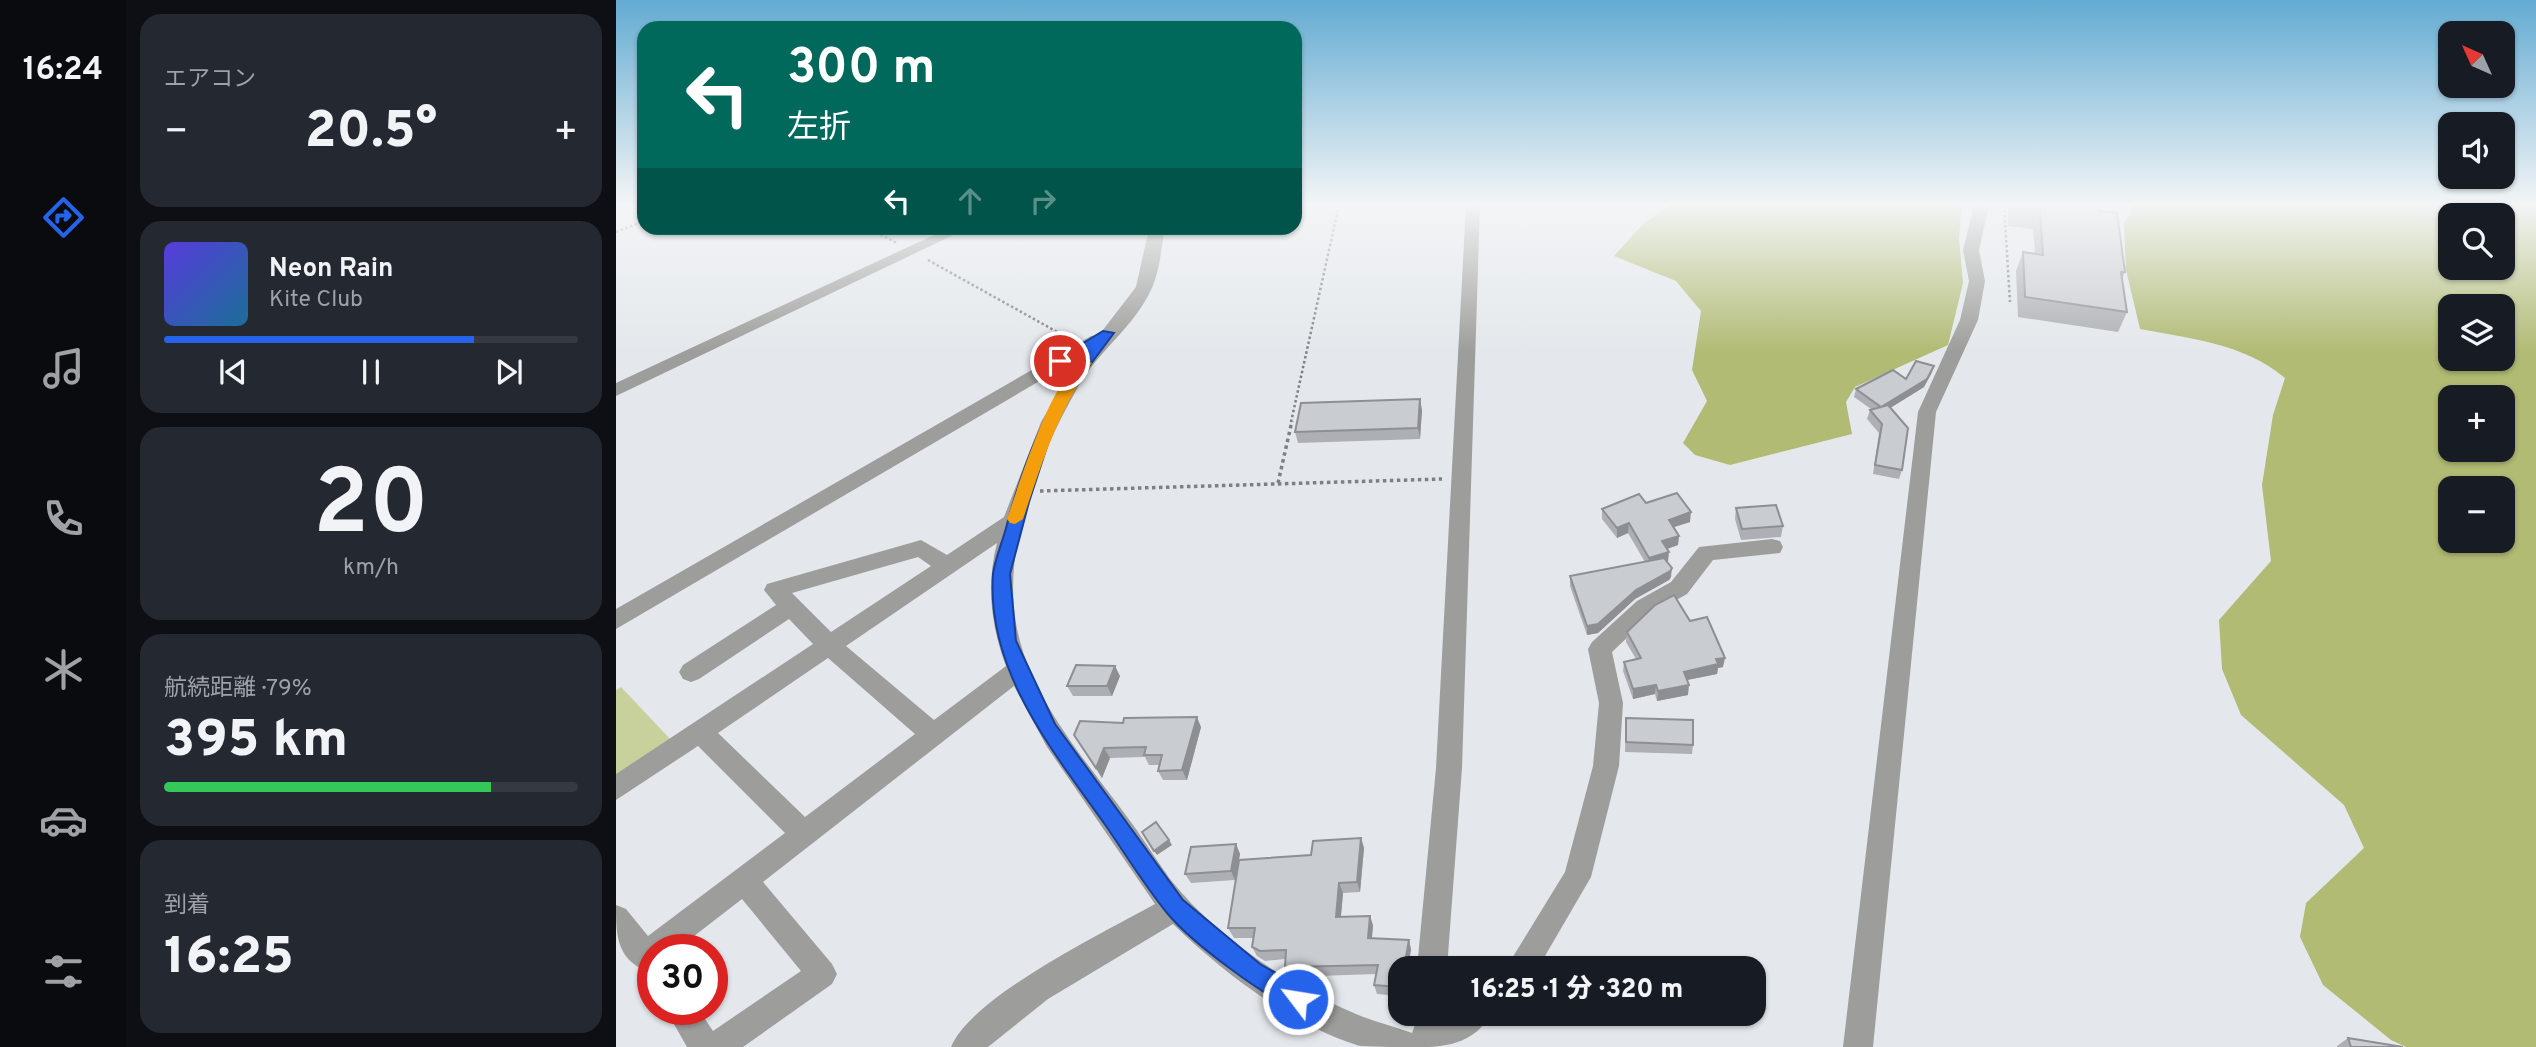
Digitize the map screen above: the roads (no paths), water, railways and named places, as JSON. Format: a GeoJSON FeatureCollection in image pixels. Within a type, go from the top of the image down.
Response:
{"type":"FeatureCollection","features":[{"type":"Feature","properties":{"kind":"street"},"geometry":{"type":"LineString","coordinates":[[616,390],[903,254]]}},
{"type":"Feature","properties":{"kind":"street"},"geometry":{"type":"LineString","coordinates":[[1151,254],[1142,293],[1072,380],[1046,428],[1014,521],[1002,574],[1007,641],[1018,670],[1049,730],[1176,907],[1252,972],[1345,1027],[1412,1038],[1449,1032],[1457,1026]]}},
{"type":"Feature","properties":{"kind":"street"},"geometry":{"type":"LineString","coordinates":[[1434,956],[1449,768],[1471,254]]}},
{"type":"Feature","properties":{"kind":"street"},"geometry":{"type":"LineString","coordinates":[[1857,1047],[1927,412],[1969,320],[1977,281],[1972,254]]}},
{"type":"Feature","properties":{"kind":"street"},"geometry":{"type":"LineString","coordinates":[[616,620],[1108,333]]}},
{"type":"Feature","properties":{"kind":"street"},"geometry":{"type":"LineString","coordinates":[[616,788],[1014,521]]}},
{"type":"Feature","properties":{"kind":"street"},"geometry":{"type":"LineString","coordinates":[[1528,956],[1577,877],[1606,766],[1611,703],[1600,649],[1645,607],[1679,589],[1707,553],[1772,547]]}},
{"type":"Feature","properties":{"kind":"street"},"geometry":{"type":"LineString","coordinates":[[933,735],[830,646],[775,590],[920,548],[948,566]]}},
{"type":"Feature","properties":{"kind":"street"},"geometry":{"type":"LineString","coordinates":[[691,672],[791,606]]}},
{"type":"Feature","properties":{"kind":"street"},"geometry":{"type":"LineString","coordinates":[[678,934],[744,880],[1018,670]]}},
{"type":"Feature","properties":{"kind":"street"},"geometry":{"type":"LineString","coordinates":[[700,732],[804,834]]}},
{"type":"Feature","properties":{"kind":"street"},"geometry":{"type":"LineString","coordinates":[[716,1047],[822,974],[744,880]]}},
{"type":"Feature","properties":{"kind":"street"},"geometry":{"type":"LineString","coordinates":[[966,1047],[982,1030],[1056,978],[1176,907]]}},
{"type":"Feature","properties":{"kind":"street"},"geometry":{"type":"LineString","coordinates":[[617,924],[637,943]]}},
{"type":"Feature","properties":{"kind":"street"},"geometry":{"type":"LineString","coordinates":[[691,1025],[705,1047]]}}]}
